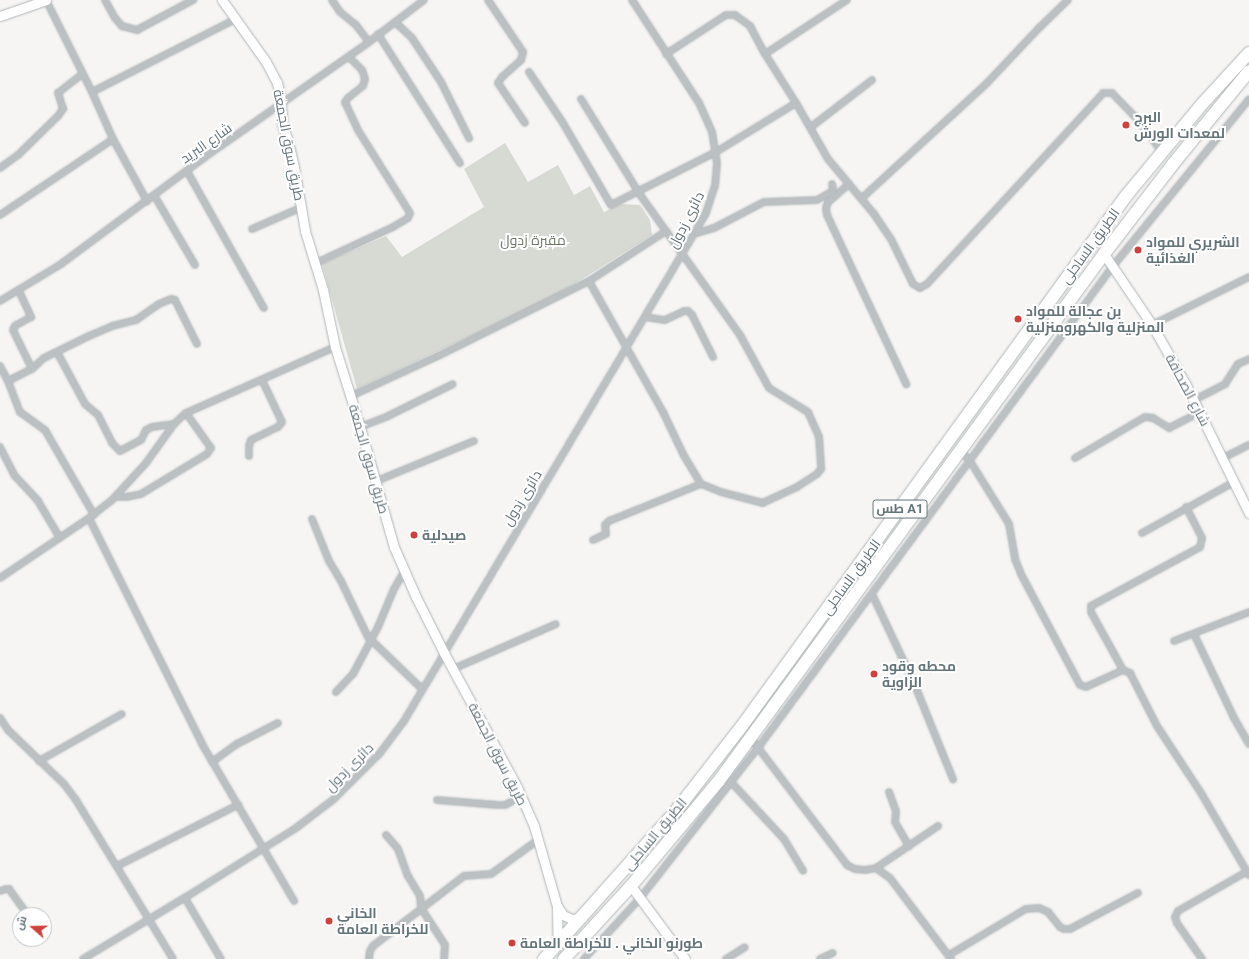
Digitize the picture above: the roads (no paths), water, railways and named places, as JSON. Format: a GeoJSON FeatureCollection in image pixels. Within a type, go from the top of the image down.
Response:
{"type":"FeatureCollection","features":[{"type":"Feature","properties":{"kind":"highway","name":"الطريق الساحلى"},"geometry":{"type":"LineString","coordinates":[[544,959],[675,812],[742,726],[1126,196],[1203,103],[1249,53]]}},
{"type":"Feature","properties":{"kind":"highway","name":"الطريق الساحلى"},"geometry":{"type":"LineString","coordinates":[[564,959],[632,886],[718,782],[755,743],[854,594],[1104,254],[1173,164],[1249,71]]}},
{"type":"Feature","properties":{"kind":"street"},"geometry":{"type":"LineString","coordinates":[[0,16],[32,2],[46,0],[113,138],[147,201]]}},
{"type":"Feature","properties":{"kind":"street"},"geometry":{"type":"LineString","coordinates":[[105,0],[115,18],[122,26],[137,30],[193,0]]}},
{"type":"Feature","properties":{"kind":"street","name":"طريق سوق الجمعة"},"geometry":{"type":"LineString","coordinates":[[222,0],[272,73],[280,94],[283,127],[288,141],[302,207],[305,230],[322,290],[335,347],[351,396],[374,482],[394,547],[404,572],[444,653],[521,797],[538,840],[557,906],[558,945]]}},
{"type":"Feature","properties":{"kind":"street"},"geometry":{"type":"LineString","coordinates":[[332,0],[340,12],[356,25],[369,42]]}},
{"type":"Feature","properties":{"kind":"street","name":"شارع البريد"},"geometry":{"type":"LineString","coordinates":[[0,301],[60,264],[187,171],[349,57],[424,0]]}},
{"type":"Feature","properties":{"kind":"street"},"geometry":{"type":"LineString","coordinates":[[488,0],[523,52],[521,60],[502,76],[498,82],[525,123]]}},
{"type":"Feature","properties":{"kind":"street","name":"دائرى زدول"},"geometry":{"type":"LineString","coordinates":[[82,959],[185,898],[296,828],[321,809],[365,770],[394,734],[422,689],[682,255],[712,198],[717,175],[716,152],[712,132],[704,113],[632,0]]}},
{"type":"Feature","properties":{"kind":"street"},"geometry":{"type":"LineString","coordinates":[[765,54],[847,0]]}},
{"type":"Feature","properties":{"kind":"street"},"geometry":{"type":"LineString","coordinates":[[862,198],[987,83],[1068,0]]}},
{"type":"Feature","properties":{"kind":"street"},"geometry":{"type":"LineString","coordinates":[[666,54],[726,15],[735,15],[750,26],[765,54],[828,158],[862,198],[891,239],[913,284],[918,287],[924,287],[1103,92],[1112,93],[1136,118],[1163,153]]}},
{"type":"Feature","properties":{"kind":"street"},"geometry":{"type":"LineString","coordinates":[[92,92],[236,19]]}},
{"type":"Feature","properties":{"kind":"street"},"geometry":{"type":"LineString","coordinates":[[395,22],[412,38],[441,82],[469,138]]}},
{"type":"Feature","properties":{"kind":"street"},"geometry":{"type":"LineString","coordinates":[[378,34],[460,163]]}},
{"type":"Feature","properties":{"kind":"street"},"geometry":{"type":"LineString","coordinates":[[314,264],[393,227],[408,218],[410,213],[365,141],[345,102],[364,86],[365,79],[362,70],[349,57]]}},
{"type":"Feature","properties":{"kind":"street"},"geometry":{"type":"LineString","coordinates":[[530,72],[563,123],[611,205],[716,152],[796,103]]}},
{"type":"Feature","properties":{"kind":"street"},"geometry":{"type":"LineString","coordinates":[[0,168],[18,155],[58,116],[63,109],[58,93],[82,74]]}},
{"type":"Feature","properties":{"kind":"street"},"geometry":{"type":"LineString","coordinates":[[811,128],[872,80]]}},
{"type":"Feature","properties":{"kind":"street"},"geometry":{"type":"LineString","coordinates":[[581,99],[638,192],[736,330],[769,388],[808,412],[820,441],[821,469],[817,474],[797,487],[762,503],[721,492],[701,484],[589,281]]}},
{"type":"Feature","properties":{"kind":"street"},"geometry":{"type":"LineString","coordinates":[[584,959],[641,897],[731,782],[755,743],[872,594],[1113,266],[1249,99]]}},
{"type":"Feature","properties":{"kind":"street"},"geometry":{"type":"LineString","coordinates":[[0,215],[113,138]]}},
{"type":"Feature","properties":{"kind":"street"},"geometry":{"type":"LineString","coordinates":[[187,171],[264,308]]}},
{"type":"Feature","properties":{"kind":"street"},"geometry":{"type":"LineString","coordinates":[[694,234],[714,228],[764,202],[817,200],[831,192],[832,184]]}},
{"type":"Feature","properties":{"kind":"street"},"geometry":{"type":"LineString","coordinates":[[849,184],[828,202],[826,208],[827,215],[906,384]]}},
{"type":"Feature","properties":{"kind":"street"},"geometry":{"type":"LineString","coordinates":[[154,195],[195,265]]}},
{"type":"Feature","properties":{"kind":"street"},"geometry":{"type":"LineString","coordinates":[[252,229],[302,207]]}},
{"type":"Feature","properties":{"kind":"street"},"geometry":{"type":"LineString","coordinates":[[351,396],[438,356],[589,281],[666,231]]}},
{"type":"Feature","properties":{"kind":"street","name":"شارع الصحافة"},"geometry":{"type":"LineString","coordinates":[[1104,254],[1152,325],[1194,400],[1234,482],[1246,500],[1249,513]]}},
{"type":"Feature","properties":{"kind":"street"},"geometry":{"type":"LineString","coordinates":[[1152,325],[1249,277]]}},
{"type":"Feature","properties":{"kind":"street"},"geometry":{"type":"LineString","coordinates":[[19,290],[31,317],[15,326],[13,330],[32,369]]}},
{"type":"Feature","properties":{"kind":"street"},"geometry":{"type":"LineString","coordinates":[[8,380],[32,369],[44,358],[56,352],[112,326],[136,320],[159,304],[171,299],[175,300],[197,344]]}},
{"type":"Feature","properties":{"kind":"street"},"geometry":{"type":"LineString","coordinates":[[645,317],[665,320],[684,311],[688,311],[713,357]]}},
{"type":"Feature","properties":{"kind":"street"},"geometry":{"type":"LineString","coordinates":[[0,569],[2,577],[92,517],[115,497],[146,463],[174,424],[186,413],[335,347]]}},
{"type":"Feature","properties":{"kind":"street"},"geometry":{"type":"LineString","coordinates":[[56,352],[85,404],[98,415],[112,443],[120,451],[141,440],[146,430],[152,427],[174,424]]}},
{"type":"Feature","properties":{"kind":"street"},"geometry":{"type":"LineString","coordinates":[[1194,400],[1225,384],[1238,364],[1249,359]]}},
{"type":"Feature","properties":{"kind":"street"},"geometry":{"type":"LineString","coordinates":[[0,366],[8,380],[20,412],[45,430],[92,517],[212,762],[294,901]]}},
{"type":"Feature","properties":{"kind":"street"},"geometry":{"type":"LineString","coordinates":[[249,456],[248,446],[251,440],[278,427],[282,422],[262,380]]}},
{"type":"Feature","properties":{"kind":"street"},"geometry":{"type":"LineString","coordinates":[[360,427],[388,416],[453,384]]}},
{"type":"Feature","properties":{"kind":"street"},"geometry":{"type":"LineString","coordinates":[[1075,458],[1145,417],[1153,418],[1169,428],[1200,412]]}},
{"type":"Feature","properties":{"kind":"street"},"geometry":{"type":"LineString","coordinates":[[115,497],[126,497],[141,494],[207,454],[211,448],[186,413]]}},
{"type":"Feature","properties":{"kind":"street"},"geometry":{"type":"LineString","coordinates":[[374,482],[474,442]]}},
{"type":"Feature","properties":{"kind":"street"},"geometry":{"type":"LineString","coordinates":[[1223,458],[1249,445]]}},
{"type":"Feature","properties":{"kind":"street"},"geometry":{"type":"LineString","coordinates":[[0,447],[15,476],[38,501],[60,538]]}},
{"type":"Feature","properties":{"kind":"street"},"geometry":{"type":"LineString","coordinates":[[960,450],[970,461],[1009,524],[1015,559],[1022,576],[1080,685],[1086,688],[1123,670],[1130,672],[1157,726],[1201,793],[1248,874],[1178,911],[1175,917],[1177,923],[1202,959]]}},
{"type":"Feature","properties":{"kind":"street"},"geometry":{"type":"LineString","coordinates":[[1142,533],[1186,507],[1234,482]]}},
{"type":"Feature","properties":{"kind":"street"},"geometry":{"type":"LineString","coordinates":[[593,540],[606,534],[605,525],[609,521],[701,484]]}},
{"type":"Feature","properties":{"kind":"street"},"geometry":{"type":"LineString","coordinates":[[1123,670],[1091,612],[1091,606],[1200,547],[1202,538],[1186,507]]}},
{"type":"Feature","properties":{"kind":"street"},"geometry":{"type":"LineString","coordinates":[[312,519],[329,561],[341,581],[362,627],[371,641],[422,689]]}},
{"type":"Feature","properties":{"kind":"street"},"geometry":{"type":"LineString","coordinates":[[336,692],[354,674],[371,641],[394,589],[404,572]]}},
{"type":"Feature","properties":{"kind":"street"},"geometry":{"type":"LineString","coordinates":[[872,594],[914,683],[953,779]]}},
{"type":"Feature","properties":{"kind":"street"},"geometry":{"type":"LineString","coordinates":[[1174,641],[1249,612]]}},
{"type":"Feature","properties":{"kind":"street"},"geometry":{"type":"LineString","coordinates":[[453,669],[556,624]]}},
{"type":"Feature","properties":{"kind":"street"},"geometry":{"type":"LineString","coordinates":[[1194,634],[1234,718],[1249,744]]}},
{"type":"Feature","properties":{"kind":"street"},"geometry":{"type":"LineString","coordinates":[[40,761],[122,714]]}},
{"type":"Feature","properties":{"kind":"street"},"geometry":{"type":"LineString","coordinates":[[0,718],[8,730],[64,784],[76,800],[174,959]]}},
{"type":"Feature","properties":{"kind":"street"},"geometry":{"type":"LineString","coordinates":[[212,762],[238,744],[278,723]]}},
{"type":"Feature","properties":{"kind":"street"},"geometry":{"type":"LineString","coordinates":[[742,726],[847,865],[855,869],[865,870],[876,868],[938,826]]}},
{"type":"Feature","properties":{"kind":"street"},"geometry":{"type":"LineString","coordinates":[[731,782],[784,840],[803,871]]}},
{"type":"Feature","properties":{"kind":"street"},"geometry":{"type":"LineString","coordinates":[[889,792],[896,811],[896,822],[909,846]]}},
{"type":"Feature","properties":{"kind":"street"},"geometry":{"type":"LineString","coordinates":[[437,800],[505,805],[521,797]]}},
{"type":"Feature","properties":{"kind":"street"},"geometry":{"type":"LineString","coordinates":[[117,866],[238,805]]}},
{"type":"Feature","properties":{"kind":"street"},"geometry":{"type":"LineString","coordinates":[[386,835],[398,849],[408,876],[420,896],[421,908],[445,945],[444,959]]}},
{"type":"Feature","properties":{"kind":"street"},"geometry":{"type":"LineString","coordinates":[[369,959],[373,946],[464,876],[491,874],[538,840]]}},
{"type":"Feature","properties":{"kind":"street"},"geometry":{"type":"LineString","coordinates":[[876,868],[890,878],[950,957],[1026,909],[1039,908],[1048,912],[1060,927],[1070,929],[1138,893]]}},
{"type":"Feature","properties":{"kind":"street"},"geometry":{"type":"LineString","coordinates":[[632,886],[685,959]]}},
{"type":"Feature","properties":{"kind":"street"},"geometry":{"type":"LineString","coordinates":[[0,891],[9,889],[22,907]]}},
{"type":"Feature","properties":{"kind":"street"},"geometry":{"type":"LineString","coordinates":[[185,898],[221,959]]}},
{"type":"Feature","properties":{"kind":"street"},"geometry":{"type":"LineString","coordinates":[[557,906],[564,915],[572,919],[582,918]]}},
{"type":"Feature","properties":{"kind":"street"},"geometry":{"type":"LineString","coordinates":[[726,959],[744,947]]}},
{"type":"Feature","properties":{"kind":"street"},"geometry":{"type":"LineString","coordinates":[[820,959],[833,954]]}},
{"type":"Feature","properties":{"kind":"place","name":"البرج لمعدات الورش"},"geometry":{"type":"Point","coordinates":[1126,125]}},
{"type":"Feature","properties":{"kind":"place","name":"الشريري للمواد الغذائية"},"geometry":{"type":"Point","coordinates":[1138,250]}},
{"type":"Feature","properties":{"kind":"place","name":"بن عجالة للمواد المنزلية والكهرومنزلية"},"geometry":{"type":"Point","coordinates":[1018,319]}},
{"type":"Feature","properties":{"kind":"place","name":"صيدلية"},"geometry":{"type":"Point","coordinates":[414,535]}},
{"type":"Feature","properties":{"kind":"place","name":"محطه وقود الزاوية"},"geometry":{"type":"Point","coordinates":[874,674]}},
{"type":"Feature","properties":{"kind":"place","name":"الخاني للخراطة العامة"},"geometry":{"type":"Point","coordinates":[329,921]}},
{"type":"Feature","properties":{"kind":"place","name":"طورنو الخاني . للخراطة العامة"},"geometry":{"type":"Point","coordinates":[512,943]}},
{"type":"Feature","properties":{"kind":"park label","name":"مقبرة زدول"},"geometry":{"type":"Point","coordinates":[533,240]}}]}
